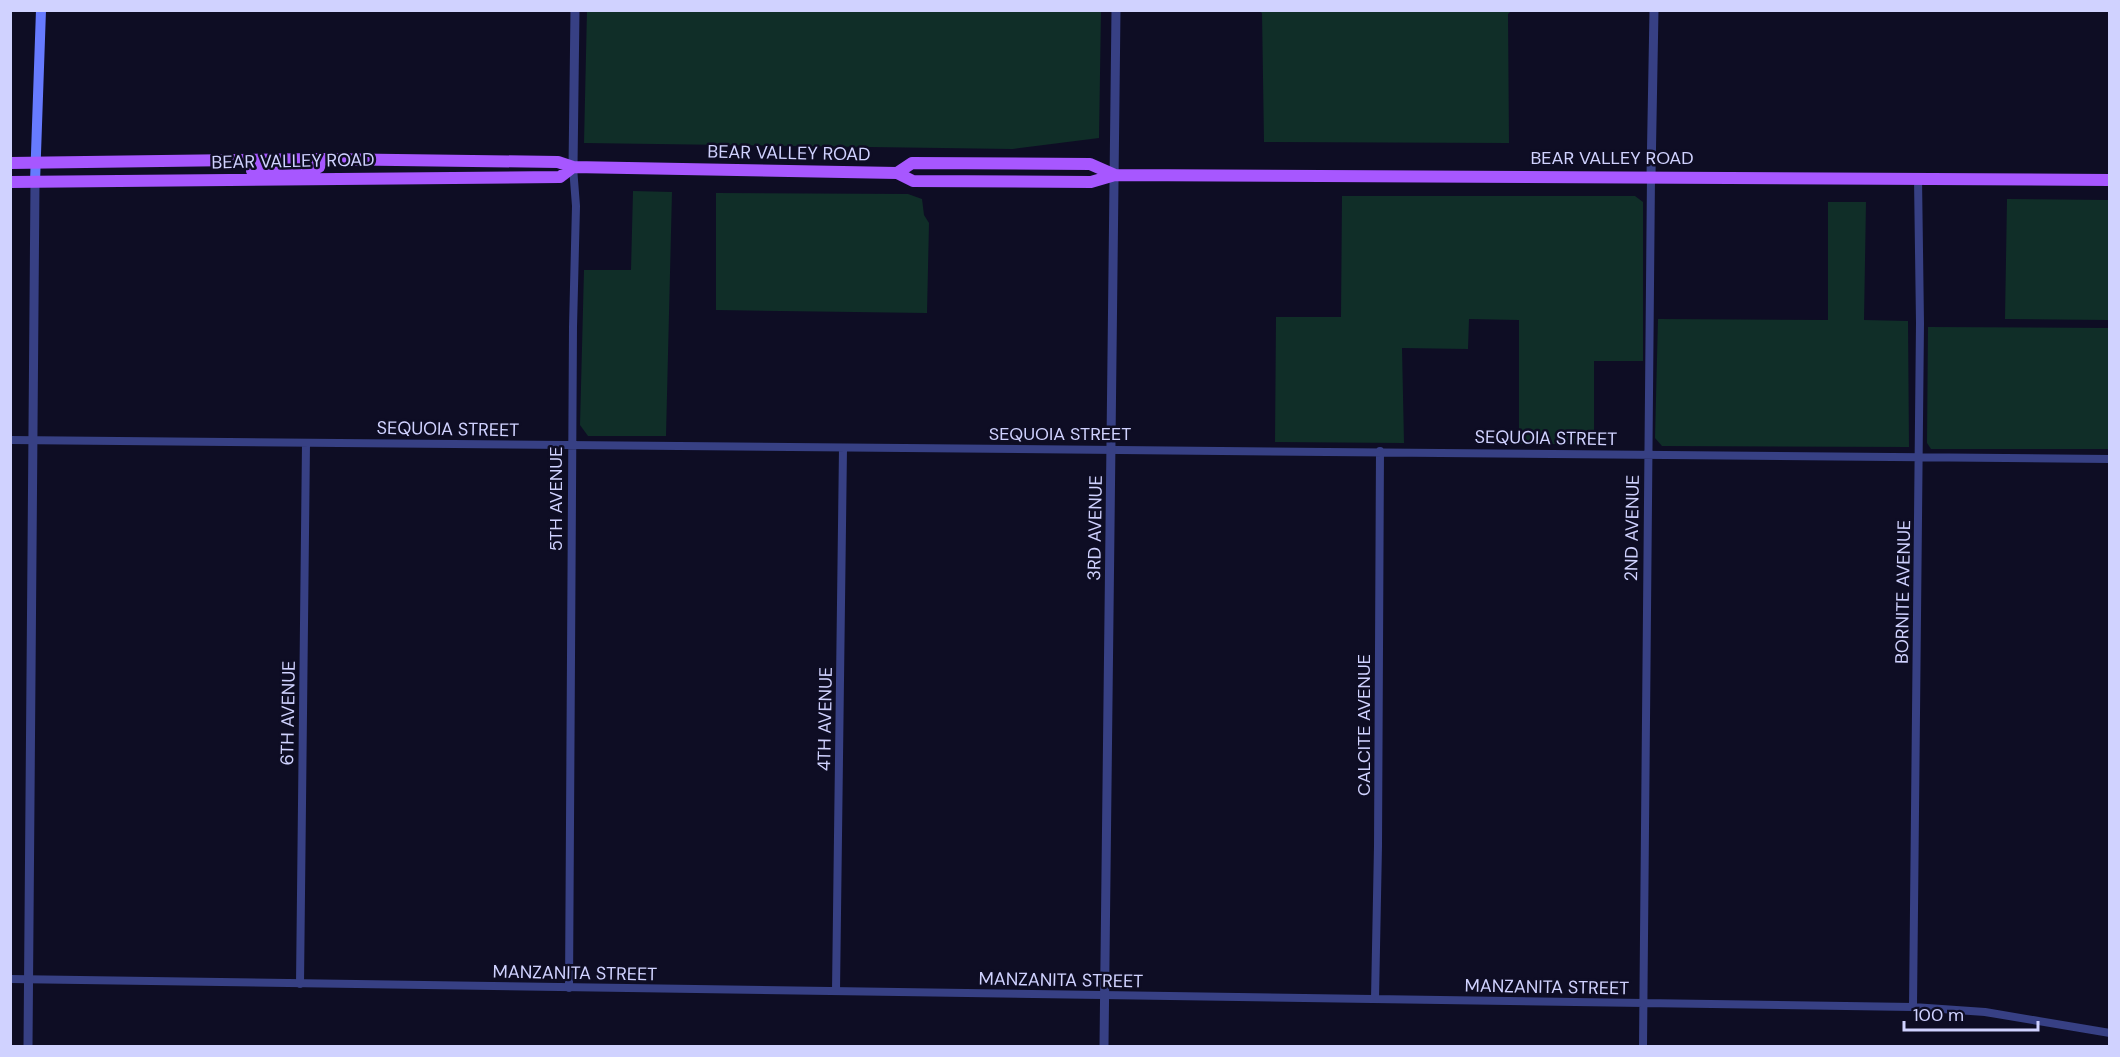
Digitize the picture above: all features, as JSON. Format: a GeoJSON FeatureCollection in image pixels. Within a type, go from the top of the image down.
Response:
{"type":"FeatureCollection","features":[{"type":"Feature","properties":{"kind":"main road"},"geometry":{"type":"LineString","coordinates":[[35,182],[41,10]]}},
{"type":"Feature","properties":{"kind":"main road"},"geometry":{"type":"LineString","coordinates":[[216,180],[247,171],[313,170],[319,167],[321,159]]}},
{"type":"Feature","properties":{"kind":"main road","name":"BEAR VALLEY ROAD"},"geometry":{"type":"LineString","coordinates":[[10,163],[321,159],[558,162],[573,167],[897,173],[913,181],[1091,182],[1115,175],[2109,180]]}},
{"type":"Feature","properties":{"kind":"main road","name":"BEAR VALLEY ROAD"},"geometry":{"type":"LineString","coordinates":[[897,173],[912,163],[1090,164],[1115,175]]}},
{"type":"Feature","properties":{"kind":"main road","name":"BEAR VALLEY ROAD"},"geometry":{"type":"LineString","coordinates":[[10,182],[560,177],[573,167]]}},
{"type":"Feature","properties":{"kind":"street","name":"5TH AVENUE"},"geometry":{"type":"LineString","coordinates":[[569,988],[573,327],[576,206],[573,167],[574,10]]}},
{"type":"Feature","properties":{"kind":"street","name":"3RD AVENUE"},"geometry":{"type":"LineString","coordinates":[[1104,1047],[1116,10]]}},
{"type":"Feature","properties":{"kind":"street","name":"2ND AVENUE"},"geometry":{"type":"LineString","coordinates":[[1643,1047],[1654,10]]}},
{"type":"Feature","properties":{"kind":"street","name":"BORNITE AVENUE"},"geometry":{"type":"LineString","coordinates":[[1913,1007],[1920,303],[1918,178]]}},
{"type":"Feature","properties":{"kind":"street"},"geometry":{"type":"LineString","coordinates":[[28,1047],[35,182]]}},
{"type":"Feature","properties":{"kind":"street","name":"SEQUOIA STREET"},"geometry":{"type":"LineString","coordinates":[[10,440],[2109,459]]}},
{"type":"Feature","properties":{"kind":"street","name":"6TH AVENUE"},"geometry":{"type":"LineString","coordinates":[[300,984],[306,443]]}},
{"type":"Feature","properties":{"kind":"street","name":"4TH AVENUE"},"geometry":{"type":"LineString","coordinates":[[836,991],[843,448]]}},
{"type":"Feature","properties":{"kind":"street","name":"CALCITE AVENUE"},"geometry":{"type":"LineString","coordinates":[[1375,999],[1380,451]]}},
{"type":"Feature","properties":{"kind":"street","name":"MANZANITA STREET"},"geometry":{"type":"LineString","coordinates":[[10,979],[1913,1007],[1978,1011],[2109,1033]]}},
{"type":"Feature","properties":{"kind":"green space"},"geometry":{"type":"Polygon","coordinates":[[[587,10],[1101,11],[1099,138],[1013,149],[584,143],[587,10]]]}},
{"type":"Feature","properties":{"kind":"green space"},"geometry":{"type":"Polygon","coordinates":[[[1259,11],[1511,11],[1508,14],[1509,143],[1264,142],[1262,13],[1259,11]]]}},
{"type":"Feature","properties":{"kind":"green space"},"geometry":{"type":"Polygon","coordinates":[[[633,191],[672,192],[666,436],[588,436],[580,425],[584,270],[631,270],[633,191]]]}},
{"type":"Feature","properties":{"kind":"green space"},"geometry":{"type":"Polygon","coordinates":[[[716,193],[908,194],[922,199],[924,215],[929,223],[927,313],[716,310],[716,193]]]}},
{"type":"Feature","properties":{"kind":"green space"},"geometry":{"type":"Polygon","coordinates":[[[1342,196],[1635,196],[1643,202],[1643,361],[1594,361],[1594,444],[1519,444],[1519,320],[1469,319],[1468,349],[1402,348],[1404,443],[1275,442],[1276,317],[1341,317],[1342,196]]]}},
{"type":"Feature","properties":{"kind":"green space"},"geometry":{"type":"Polygon","coordinates":[[[2007,199],[2109,200],[2109,320],[2005,319],[2007,199]]]}},
{"type":"Feature","properties":{"kind":"green space"},"geometry":{"type":"Polygon","coordinates":[[[1828,202],[1866,202],[1864,320],[1908,321],[1909,447],[1662,446],[1655,438],[1658,319],[1828,320],[1828,202]]]}},
{"type":"Feature","properties":{"kind":"green space"},"geometry":{"type":"Polygon","coordinates":[[[1928,327],[2109,328],[2109,449],[1931,449],[1927,443],[1928,327]]]}}]}
